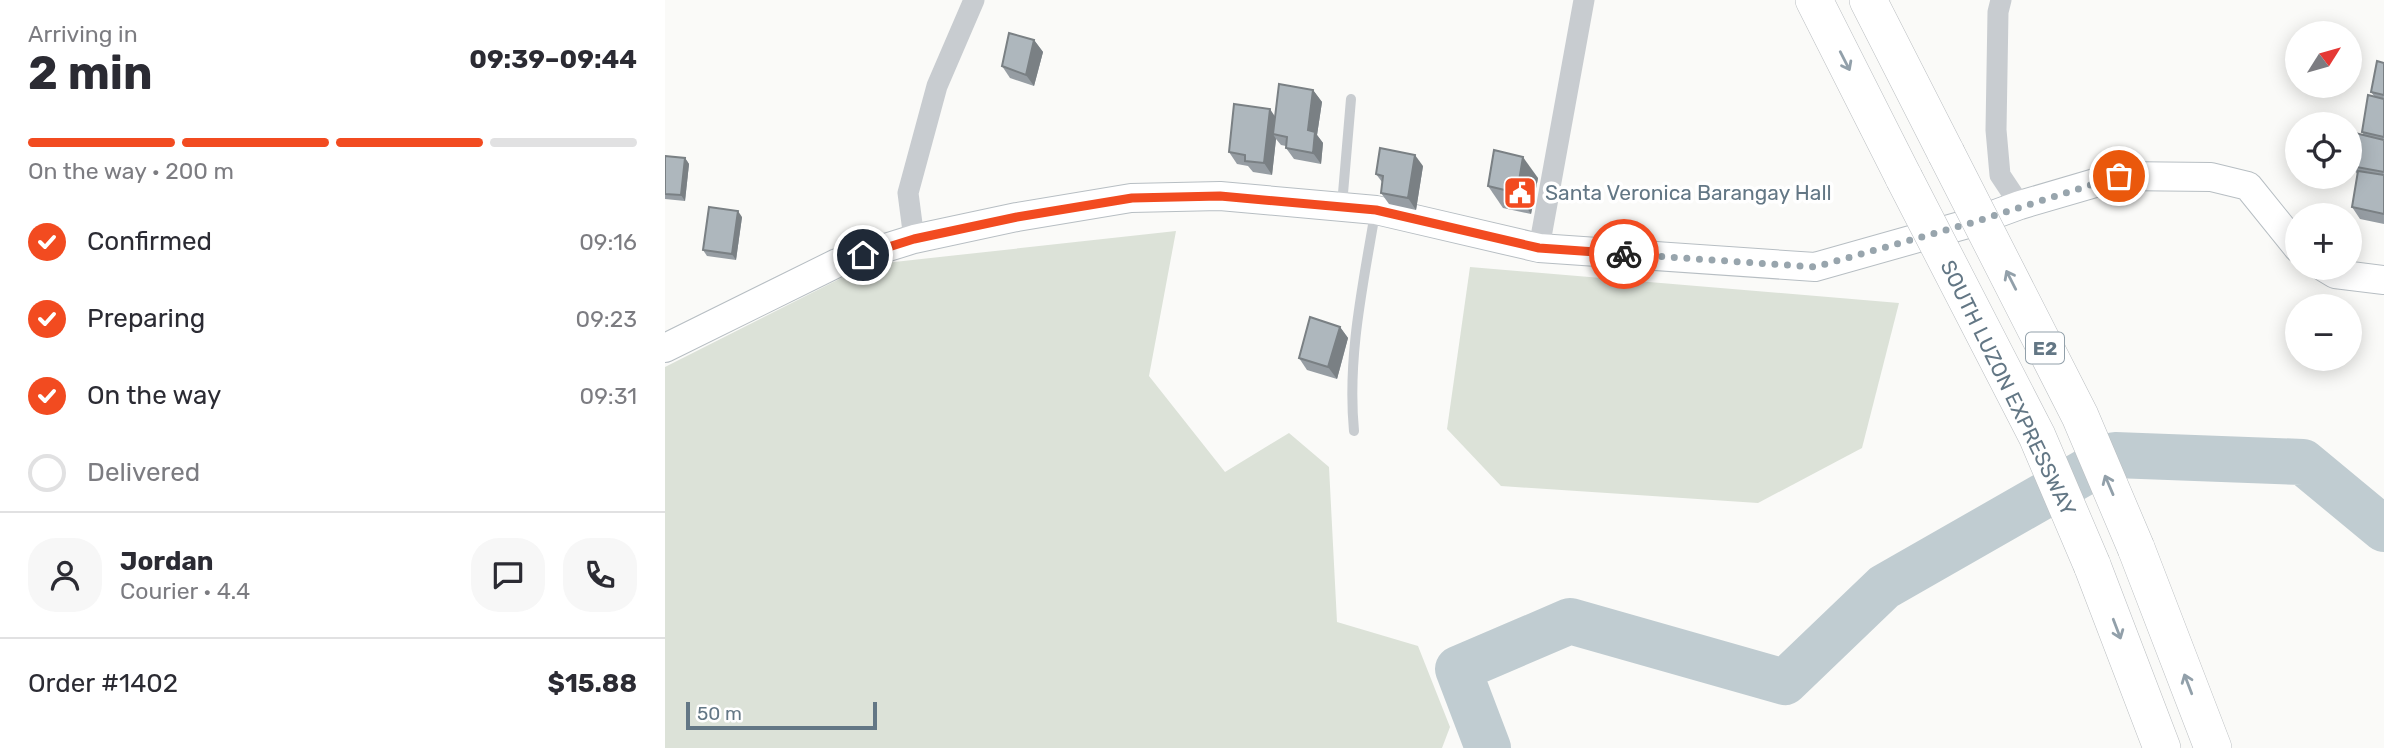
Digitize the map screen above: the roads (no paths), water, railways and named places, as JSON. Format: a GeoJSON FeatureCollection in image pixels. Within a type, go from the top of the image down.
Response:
{"type":"FeatureCollection","features":[{"type":"Feature","properties":{"kind":"highway","name":"SOUTH LUZON EXPRESSWAY"},"geometry":{"type":"LineString","coordinates":[[1814,0],[2037,436],[2092,565],[2162,748]]}},
{"type":"Feature","properties":{"kind":"highway","name":"E2"},"geometry":{"type":"LineString","coordinates":[[1868,0],[2080,416],[2136,548],[2213,748]]}},
{"type":"Feature","properties":{"kind":"street"},"geometry":{"type":"LineString","coordinates":[[914,239],[908,193],[937,86],[974,0]]}},
{"type":"Feature","properties":{"kind":"street"},"geometry":{"type":"LineString","coordinates":[[1539,248],[1584,0]]}},
{"type":"Feature","properties":{"kind":"street"},"geometry":{"type":"LineString","coordinates":[[2001,0],[1998,12],[1996,130],[2000,175],[2020,205]]}},
{"type":"Feature","properties":{"kind":"street"},"geometry":{"type":"LineString","coordinates":[[665,348],[837,263],[914,239],[1017,217],[1132,198],[1220,196],[1376,210],[1539,248],[1815,267],[1971,223],[2020,205],[2119,176],[2211,177],[2248,186],[2285,232]]}},
{"type":"Feature","properties":{"kind":"street"},"geometry":{"type":"LineString","coordinates":[[2362,277],[2384,280]]}},
{"type":"Feature","properties":{"kind":"lane"},"geometry":{"type":"LineString","coordinates":[[1342,207],[1351,99]]}},
{"type":"Feature","properties":{"kind":"lane"},"geometry":{"type":"LineString","coordinates":[[1354,431],[1351,402],[1355,329],[1376,210]]}},
{"type":"Feature","properties":{"kind":"waterway"},"geometry":{"type":"LineString","coordinates":[[1488,748],[1458,669],[1570,621],[1785,682],[1884,587],[2115,455],[2303,462],[2384,529]]}},
{"type":"Feature","properties":{"kind":"place","name":"Santa Veronica Barangay Hall"},"geometry":{"type":"Point","coordinates":[1520,193]}}]}
